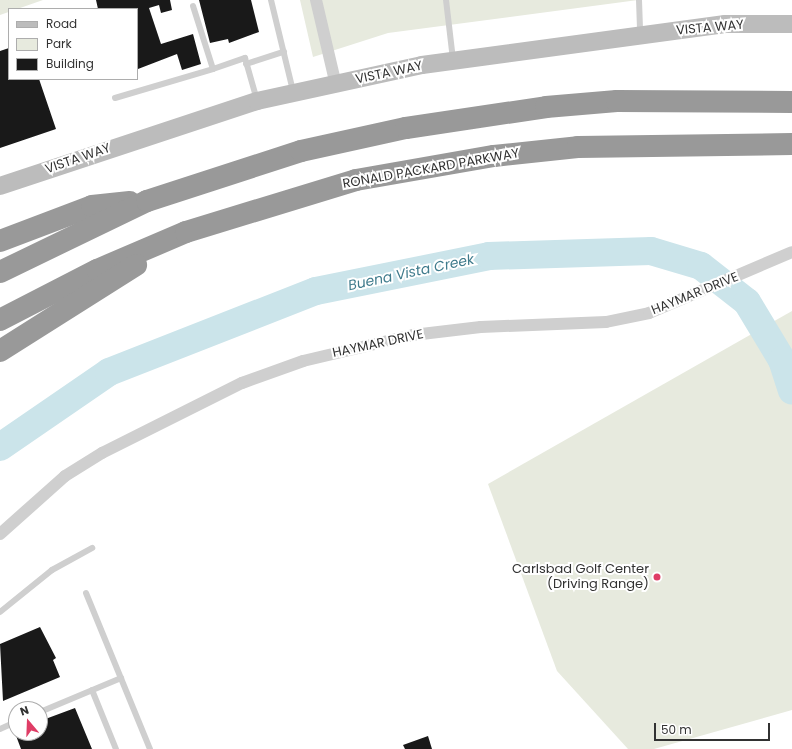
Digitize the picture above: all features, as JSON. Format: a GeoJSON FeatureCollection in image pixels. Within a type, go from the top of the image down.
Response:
{"type":"FeatureCollection","features":[{"type":"Feature","properties":{"kind":"highway"},"geometry":{"type":"LineString","coordinates":[[0,272],[147,201],[301,151],[475,116],[617,101],[792,102]]}},
{"type":"Feature","properties":{"kind":"highway","name":"RONALD PACKARD PARKWAY"},"geometry":{"type":"LineString","coordinates":[[0,320],[97,270],[186,232],[356,180],[494,156],[645,144],[792,144]]}},
{"type":"Feature","properties":{"kind":"highway"},"geometry":{"type":"LineString","coordinates":[[0,241],[92,206],[147,201]]}},
{"type":"Feature","properties":{"kind":"highway"},"geometry":{"type":"LineString","coordinates":[[0,351],[186,232]]}},
{"type":"Feature","properties":{"kind":"main road","name":"VISTA WAY"},"geometry":{"type":"LineString","coordinates":[[0,186],[257,101],[453,60],[725,24],[792,24]]}},
{"type":"Feature","properties":{"kind":"street"},"geometry":{"type":"LineString","coordinates":[[316,0],[336,85]]}},
{"type":"Feature","properties":{"kind":"street","name":"HAYMAR DRIVE"},"geometry":{"type":"LineString","coordinates":[[0,534],[65,476],[102,453],[242,383],[303,361],[413,335],[481,327],[606,322],[649,313],[687,299],[792,252]]}},
{"type":"Feature","properties":{"kind":"lane"},"geometry":{"type":"LineString","coordinates":[[271,0],[294,94]]}},
{"type":"Feature","properties":{"kind":"lane"},"geometry":{"type":"LineString","coordinates":[[446,0],[453,60]]}},
{"type":"Feature","properties":{"kind":"lane"},"geometry":{"type":"LineString","coordinates":[[639,0],[640,35]]}},
{"type":"Feature","properties":{"kind":"lane"},"geometry":{"type":"LineString","coordinates":[[193,6],[213,69]]}},
{"type":"Feature","properties":{"kind":"lane"},"geometry":{"type":"LineString","coordinates":[[246,64],[284,52]]}},
{"type":"Feature","properties":{"kind":"lane"},"geometry":{"type":"LineString","coordinates":[[115,98],[245,58],[257,101]]}},
{"type":"Feature","properties":{"kind":"lane"},"geometry":{"type":"LineString","coordinates":[[0,612],[52,570],[92,548]]}},
{"type":"Feature","properties":{"kind":"lane"},"geometry":{"type":"LineString","coordinates":[[86,593],[150,749]]}},
{"type":"Feature","properties":{"kind":"lane"},"geometry":{"type":"LineString","coordinates":[[48,709],[121,678]]}},
{"type":"Feature","properties":{"kind":"lane"},"geometry":{"type":"LineString","coordinates":[[92,690],[116,749]]}},
{"type":"Feature","properties":{"kind":"green space"},"geometry":{"type":"Polygon","coordinates":[[[0,0],[43,0],[20,8],[8,8],[8,12],[0,15],[0,0]]]}},
{"type":"Feature","properties":{"kind":"green space"},"geometry":{"type":"Polygon","coordinates":[[[300,0],[638,0],[388,33],[313,57],[300,0]]]}},
{"type":"Feature","properties":{"kind":"green space","name":"Carlsbad Golf Center (Driving Range)"},"geometry":{"type":"Polygon","coordinates":[[[792,311],[792,710],[654,749],[628,749],[557,671],[488,484],[792,311]]]}},
{"type":"Feature","properties":{"kind":"building"},"geometry":{"type":"Polygon","coordinates":[[[96,0],[170,0],[172,10],[161,13],[159,5],[149,8],[161,44],[193,34],[201,64],[182,70],[177,54],[138,69],[138,8],[98,8],[96,0]]]}},
{"type":"Feature","properties":{"kind":"building"},"geometry":{"type":"Polygon","coordinates":[[[199,0],[251,0],[259,32],[229,43],[228,39],[210,43],[199,0]]]}},
{"type":"Feature","properties":{"kind":"building"},"geometry":{"type":"Polygon","coordinates":[[[8,48],[8,80],[39,80],[56,129],[0,148],[0,51],[8,48]]]}},
{"type":"Feature","properties":{"kind":"building"},"geometry":{"type":"Polygon","coordinates":[[[40,627],[56,658],[53,660],[60,677],[3,701],[0,644],[40,627]]]}},
{"type":"Feature","properties":{"kind":"building"},"geometry":{"type":"Polygon","coordinates":[[[75,708],[92,749],[21,749],[18,741],[48,741],[48,718],[75,708]]]}},
{"type":"Feature","properties":{"kind":"building"},"geometry":{"type":"Polygon","coordinates":[[[428,736],[432,749],[405,749],[403,745],[428,736]]]}},
{"type":"Feature","properties":{"kind":"waterway","name":"Buena Vista Creek"},"geometry":{"type":"LineString","coordinates":[[0,447],[109,372],[316,291],[489,256],[651,251],[701,266],[747,302],[782,360],[792,390]]}},
{"type":"Feature","properties":{"kind":"place","name":"Carlsbad Golf Center (Driving Range)"},"geometry":{"type":"Point","coordinates":[657,577]}}]}
